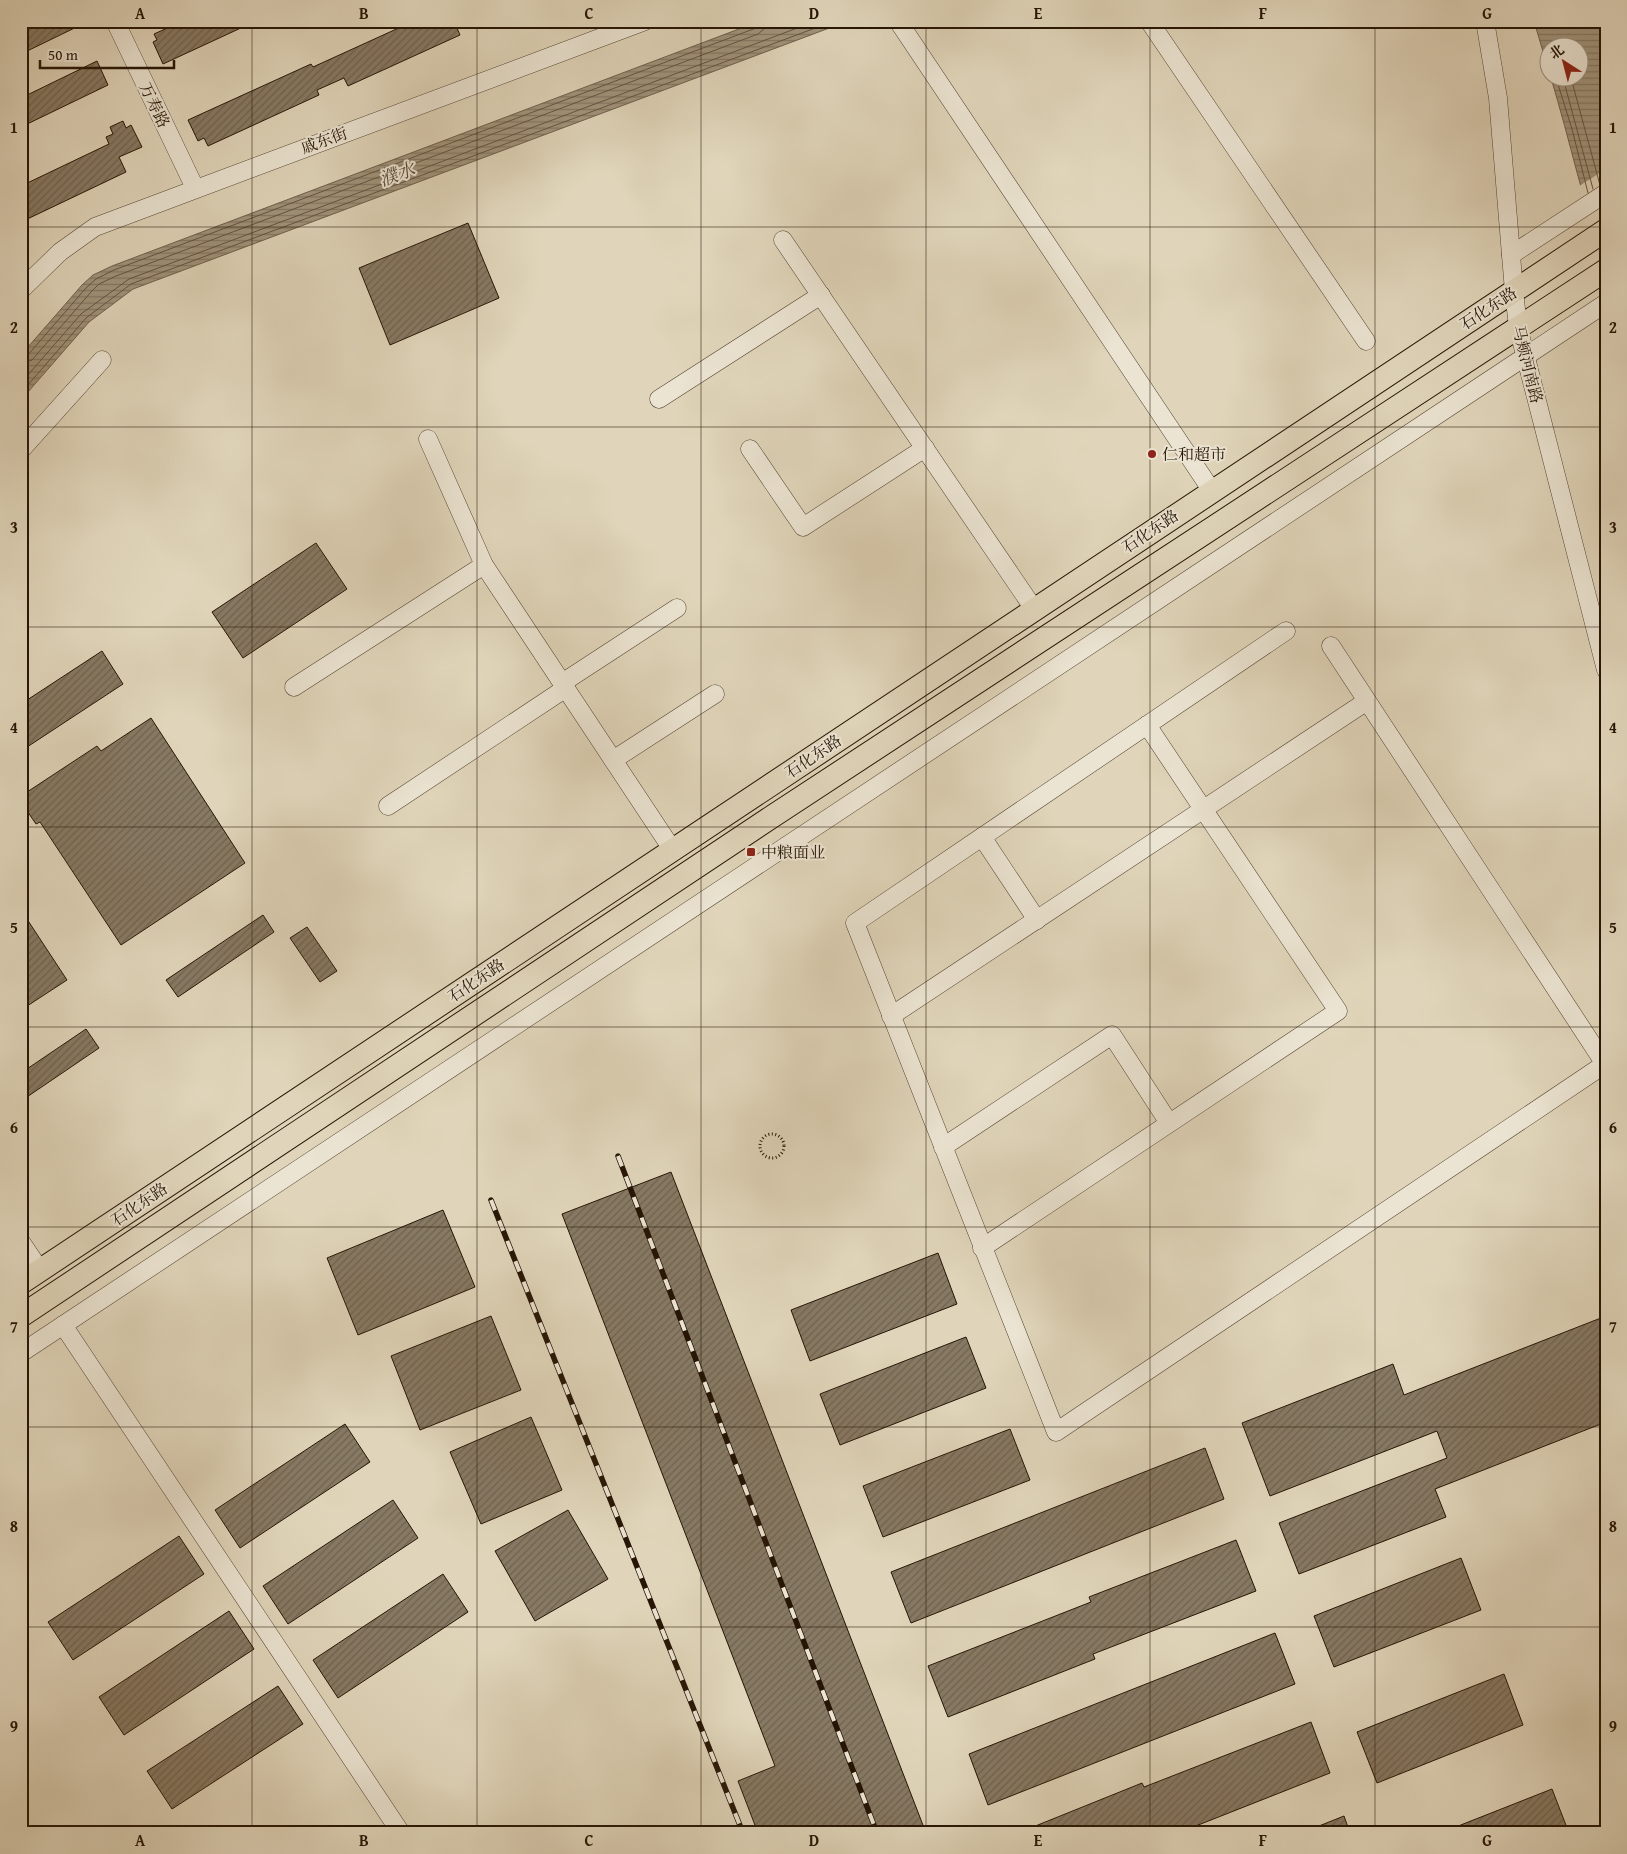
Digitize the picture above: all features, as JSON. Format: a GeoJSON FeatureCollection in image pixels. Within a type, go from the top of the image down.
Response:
{"type":"FeatureCollection","features":[{"type":"Feature","properties":{"kind":"main road","name":"石化东路"},"geometry":{"type":"LineString","coordinates":[[21,1283],[1606,230]]}},
{"type":"Feature","properties":{"kind":"main road","name":"石化东路"},"geometry":{"type":"LineString","coordinates":[[21,1316],[781,810],[1600,274]]}},
{"type":"Feature","properties":{"kind":"street","name":"万寿路"},"geometry":{"type":"LineString","coordinates":[[115,21],[195,188]]}},
{"type":"Feature","properties":{"kind":"street"},"geometry":{"type":"LineString","coordinates":[[898,21],[1212,491]]}},
{"type":"Feature","properties":{"kind":"street"},"geometry":{"type":"LineString","coordinates":[[1149,21],[1366,341]]}},
{"type":"Feature","properties":{"kind":"street","name":"马颊河南路"},"geometry":{"type":"LineString","coordinates":[[1485,21],[1498,98],[1518,327],[1606,670]]}},
{"type":"Feature","properties":{"kind":"street","name":"戚东街"},"geometry":{"type":"LineString","coordinates":[[21,290],[60,252],[94,227],[641,22]]}},
{"type":"Feature","properties":{"kind":"street"},"geometry":{"type":"LineString","coordinates":[[1511,256],[1606,194]]}},
{"type":"Feature","properties":{"kind":"street"},"geometry":{"type":"LineString","coordinates":[[783,240],[1034,609]]}},
{"type":"Feature","properties":{"kind":"street"},"geometry":{"type":"LineString","coordinates":[[659,399],[821,295]]}},
{"type":"Feature","properties":{"kind":"street"},"geometry":{"type":"LineString","coordinates":[[21,1353],[1526,357],[1606,302]]}},
{"type":"Feature","properties":{"kind":"street"},"geometry":{"type":"LineString","coordinates":[[21,450],[102,360]]}},
{"type":"Feature","properties":{"kind":"street"},"geometry":{"type":"LineString","coordinates":[[428,439],[484,566],[672,850]]}},
{"type":"Feature","properties":{"kind":"street"},"geometry":{"type":"LineString","coordinates":[[750,449],[803,528],[925,448]]}},
{"type":"Feature","properties":{"kind":"street"},"geometry":{"type":"LineString","coordinates":[[294,687],[484,566]]}},
{"type":"Feature","properties":{"kind":"street"},"geometry":{"type":"LineString","coordinates":[[388,806],[677,608]]}},
{"type":"Feature","properties":{"kind":"street"},"geometry":{"type":"LineString","coordinates":[[1286,631],[855,923],[1056,1432],[1605,1064],[1331,646]]}},
{"type":"Feature","properties":{"kind":"street"},"geometry":{"type":"LineString","coordinates":[[613,760],[714,694]]}},
{"type":"Feature","properties":{"kind":"street"},"geometry":{"type":"LineString","coordinates":[[892,1016],[1367,701]]}},
{"type":"Feature","properties":{"kind":"street"},"geometry":{"type":"LineString","coordinates":[[982,1248],[1338,1010],[1146,725]]}},
{"type":"Feature","properties":{"kind":"street"},"geometry":{"type":"LineString","coordinates":[[982,837],[1037,920]]}},
{"type":"Feature","properties":{"kind":"street"},"geometry":{"type":"LineString","coordinates":[[942,1147],[1112,1035],[1169,1123]]}},
{"type":"Feature","properties":{"kind":"street"},"geometry":{"type":"LineString","coordinates":[[21,1242],[40,1270]]}},
{"type":"Feature","properties":{"kind":"street"},"geometry":{"type":"LineString","coordinates":[[64,1325],[401,1833]]}},
{"type":"Feature","properties":{"kind":"path"},"geometry":{"type":"LineString","coordinates":[[776,1135],[781,1137],[784,1142],[783,1153],[774,1159],[764,1156],[761,1151],[760,1146],[765,1136],[776,1135]]}},
{"type":"Feature","properties":{"kind":"water","name":"濮水"},"geometry":{"type":"Polygon","coordinates":[[[760,21],[848,21],[133,289],[89,322],[21,400],[21,355],[93,275],[112,266],[760,21]]]}},
{"type":"Feature","properties":{"kind":"water"},"geometry":{"type":"Polygon","coordinates":[[[1534,21],[1606,21],[1606,270],[1554,88],[1590,88],[1590,38],[1540,38],[1540,41],[1534,21]]]}},
{"type":"Feature","properties":{"kind":"pier"},"geometry":{"type":"Polygon","coordinates":[[[1606,169],[1606,272],[1603,270],[1589,227],[1579,186],[1606,169]]]}},
{"type":"Feature","properties":{"kind":"building"},"geometry":{"type":"Polygon","coordinates":[[[21,21],[89,21],[21,54],[21,21]]]}},
{"type":"Feature","properties":{"kind":"building"},"geometry":{"type":"Polygon","coordinates":[[[183,21],[256,21],[163,64],[153,42],[157,40],[154,34],[183,21]]]}},
{"type":"Feature","properties":{"kind":"building"},"geometry":{"type":"Polygon","coordinates":[[[414,21],[454,21],[460,35],[348,86],[344,78],[317,90],[319,95],[208,146],[204,138],[198,141],[188,120],[311,64],[313,67],[414,21]]]}},
{"type":"Feature","properties":{"kind":"building"},"geometry":{"type":"Polygon","coordinates":[[[97,61],[108,85],[21,127],[21,98],[97,61]]]}},
{"type":"Feature","properties":{"kind":"building"},"geometry":{"type":"Polygon","coordinates":[[[123,121],[126,128],[131,125],[142,147],[119,157],[126,172],[21,222],[21,186],[109,144],[106,137],[113,134],[110,127],[123,121]]]}},
{"type":"Feature","properties":{"kind":"building"},"geometry":{"type":"Polygon","coordinates":[[[468,223],[499,298],[390,345],[359,268],[468,223]]]}},
{"type":"Feature","properties":{"kind":"building"},"geometry":{"type":"Polygon","coordinates":[[[316,543],[347,589],[243,658],[212,612],[316,543]]]}},
{"type":"Feature","properties":{"kind":"building"},"geometry":{"type":"Polygon","coordinates":[[[102,651],[123,684],[21,751],[21,704],[102,651]]]}},
{"type":"Feature","properties":{"kind":"building"},"geometry":{"type":"Polygon","coordinates":[[[151,718],[245,863],[121,945],[40,822],[36,824],[21,802],[21,796],[97,746],[101,751],[151,718]]]}},
{"type":"Feature","properties":{"kind":"building"},"geometry":{"type":"Polygon","coordinates":[[[21,910],[67,980],[21,1010],[21,910]]]}},
{"type":"Feature","properties":{"kind":"building"},"geometry":{"type":"Polygon","coordinates":[[[263,915],[274,932],[178,997],[166,980],[263,915]]]}},
{"type":"Feature","properties":{"kind":"building"},"geometry":{"type":"Polygon","coordinates":[[[307,927],[337,971],[320,982],[290,938],[307,927]]]}},
{"type":"Feature","properties":{"kind":"building"},"geometry":{"type":"Polygon","coordinates":[[[86,1029],[99,1048],[21,1101],[21,1073],[86,1029]]]}},
{"type":"Feature","properties":{"kind":"building"},"geometry":{"type":"Polygon","coordinates":[[[671,1172],[926,1833],[758,1833],[738,1781],[775,1766],[562,1214],[671,1172]]]}},
{"type":"Feature","properties":{"kind":"building"},"geometry":{"type":"Polygon","coordinates":[[[443,1210],[475,1287],[358,1335],[327,1258],[443,1210]]]}},
{"type":"Feature","properties":{"kind":"building"},"geometry":{"type":"Polygon","coordinates":[[[938,1253],[957,1304],[810,1361],[791,1310],[938,1253]]]}},
{"type":"Feature","properties":{"kind":"building"},"geometry":{"type":"Polygon","coordinates":[[[491,1316],[521,1390],[420,1430],[391,1356],[491,1316]]]}},
{"type":"Feature","properties":{"kind":"building"},"geometry":{"type":"Polygon","coordinates":[[[1606,1316],[1606,1422],[1435,1489],[1446,1517],[1299,1574],[1279,1523],[1447,1458],[1437,1431],[1270,1496],[1242,1423],[1393,1364],[1404,1395],[1606,1316]]]}},
{"type":"Feature","properties":{"kind":"building"},"geometry":{"type":"Polygon","coordinates":[[[966,1337],[986,1388],[840,1445],[820,1394],[966,1337]]]}},
{"type":"Feature","properties":{"kind":"building"},"geometry":{"type":"Polygon","coordinates":[[[531,1417],[562,1490],[481,1524],[450,1452],[531,1417]]]}},
{"type":"Feature","properties":{"kind":"building"},"geometry":{"type":"Polygon","coordinates":[[[345,1424],[370,1462],[240,1548],[215,1510],[345,1424]]]}},
{"type":"Feature","properties":{"kind":"building"},"geometry":{"type":"Polygon","coordinates":[[[1010,1429],[1030,1480],[883,1537],[863,1486],[1010,1429]]]}},
{"type":"Feature","properties":{"kind":"building"},"geometry":{"type":"Polygon","coordinates":[[[1205,1448],[1224,1499],[911,1623],[891,1572],[1205,1448]]]}},
{"type":"Feature","properties":{"kind":"building"},"geometry":{"type":"Polygon","coordinates":[[[393,1500],[418,1538],[288,1624],[263,1586],[393,1500]]]}},
{"type":"Feature","properties":{"kind":"building"},"geometry":{"type":"Polygon","coordinates":[[[568,1510],[608,1579],[535,1621],[495,1551],[568,1510]]]}},
{"type":"Feature","properties":{"kind":"building"},"geometry":{"type":"Polygon","coordinates":[[[179,1536],[204,1574],[73,1660],[48,1622],[179,1536]]]}},
{"type":"Feature","properties":{"kind":"building"},"geometry":{"type":"Polygon","coordinates":[[[1236,1540],[1256,1591],[1093,1654],[1095,1659],[948,1717],[928,1666],[1091,1602],[1089,1597],[1236,1540]]]}},
{"type":"Feature","properties":{"kind":"building"},"geometry":{"type":"Polygon","coordinates":[[[1461,1558],[1481,1610],[1334,1667],[1314,1616],[1461,1558]]]}},
{"type":"Feature","properties":{"kind":"building"},"geometry":{"type":"Polygon","coordinates":[[[443,1574],[468,1612],[338,1698],[313,1660],[443,1574]]]}},
{"type":"Feature","properties":{"kind":"building"},"geometry":{"type":"Polygon","coordinates":[[[229,1611],[254,1649],[124,1735],[99,1697],[229,1611]]]}},
{"type":"Feature","properties":{"kind":"building"},"geometry":{"type":"Polygon","coordinates":[[[1275,1633],[1295,1684],[988,1805],[969,1754],[1275,1633]]]}},
{"type":"Feature","properties":{"kind":"building"},"geometry":{"type":"Polygon","coordinates":[[[1504,1674],[1523,1725],[1377,1783],[1357,1732],[1504,1674]]]}},
{"type":"Feature","properties":{"kind":"building"},"geometry":{"type":"Polygon","coordinates":[[[278,1686],[303,1724],[172,1809],[147,1771],[278,1686]]]}},
{"type":"Feature","properties":{"kind":"building"},"geometry":{"type":"Polygon","coordinates":[[[1311,1722],[1330,1773],[1178,1833],[1018,1833],[1142,1783],[1144,1787],[1311,1722]]]}},
{"type":"Feature","properties":{"kind":"building"},"geometry":{"type":"Polygon","coordinates":[[[1552,1789],[1569,1833],[1443,1832],[1552,1789]]]}},
{"type":"Feature","properties":{"kind":"building"},"geometry":{"type":"Polygon","coordinates":[[[1344,1816],[1350,1833],[1304,1832],[1344,1816]]]}},
{"type":"Feature","properties":{"kind":"railway"},"geometry":{"type":"LineString","coordinates":[[618,1156],[877,1833]]}},
{"type":"Feature","properties":{"kind":"railway"},"geometry":{"type":"LineString","coordinates":[[491,1200],[743,1833]]}},
{"type":"Feature","properties":{"kind":"place","name":"仁和超市"},"geometry":{"type":"Point","coordinates":[1152,454]}},
{"type":"Feature","properties":{"kind":"place","name":"中粮面业"},"geometry":{"type":"Point","coordinates":[751,852]}}]}
